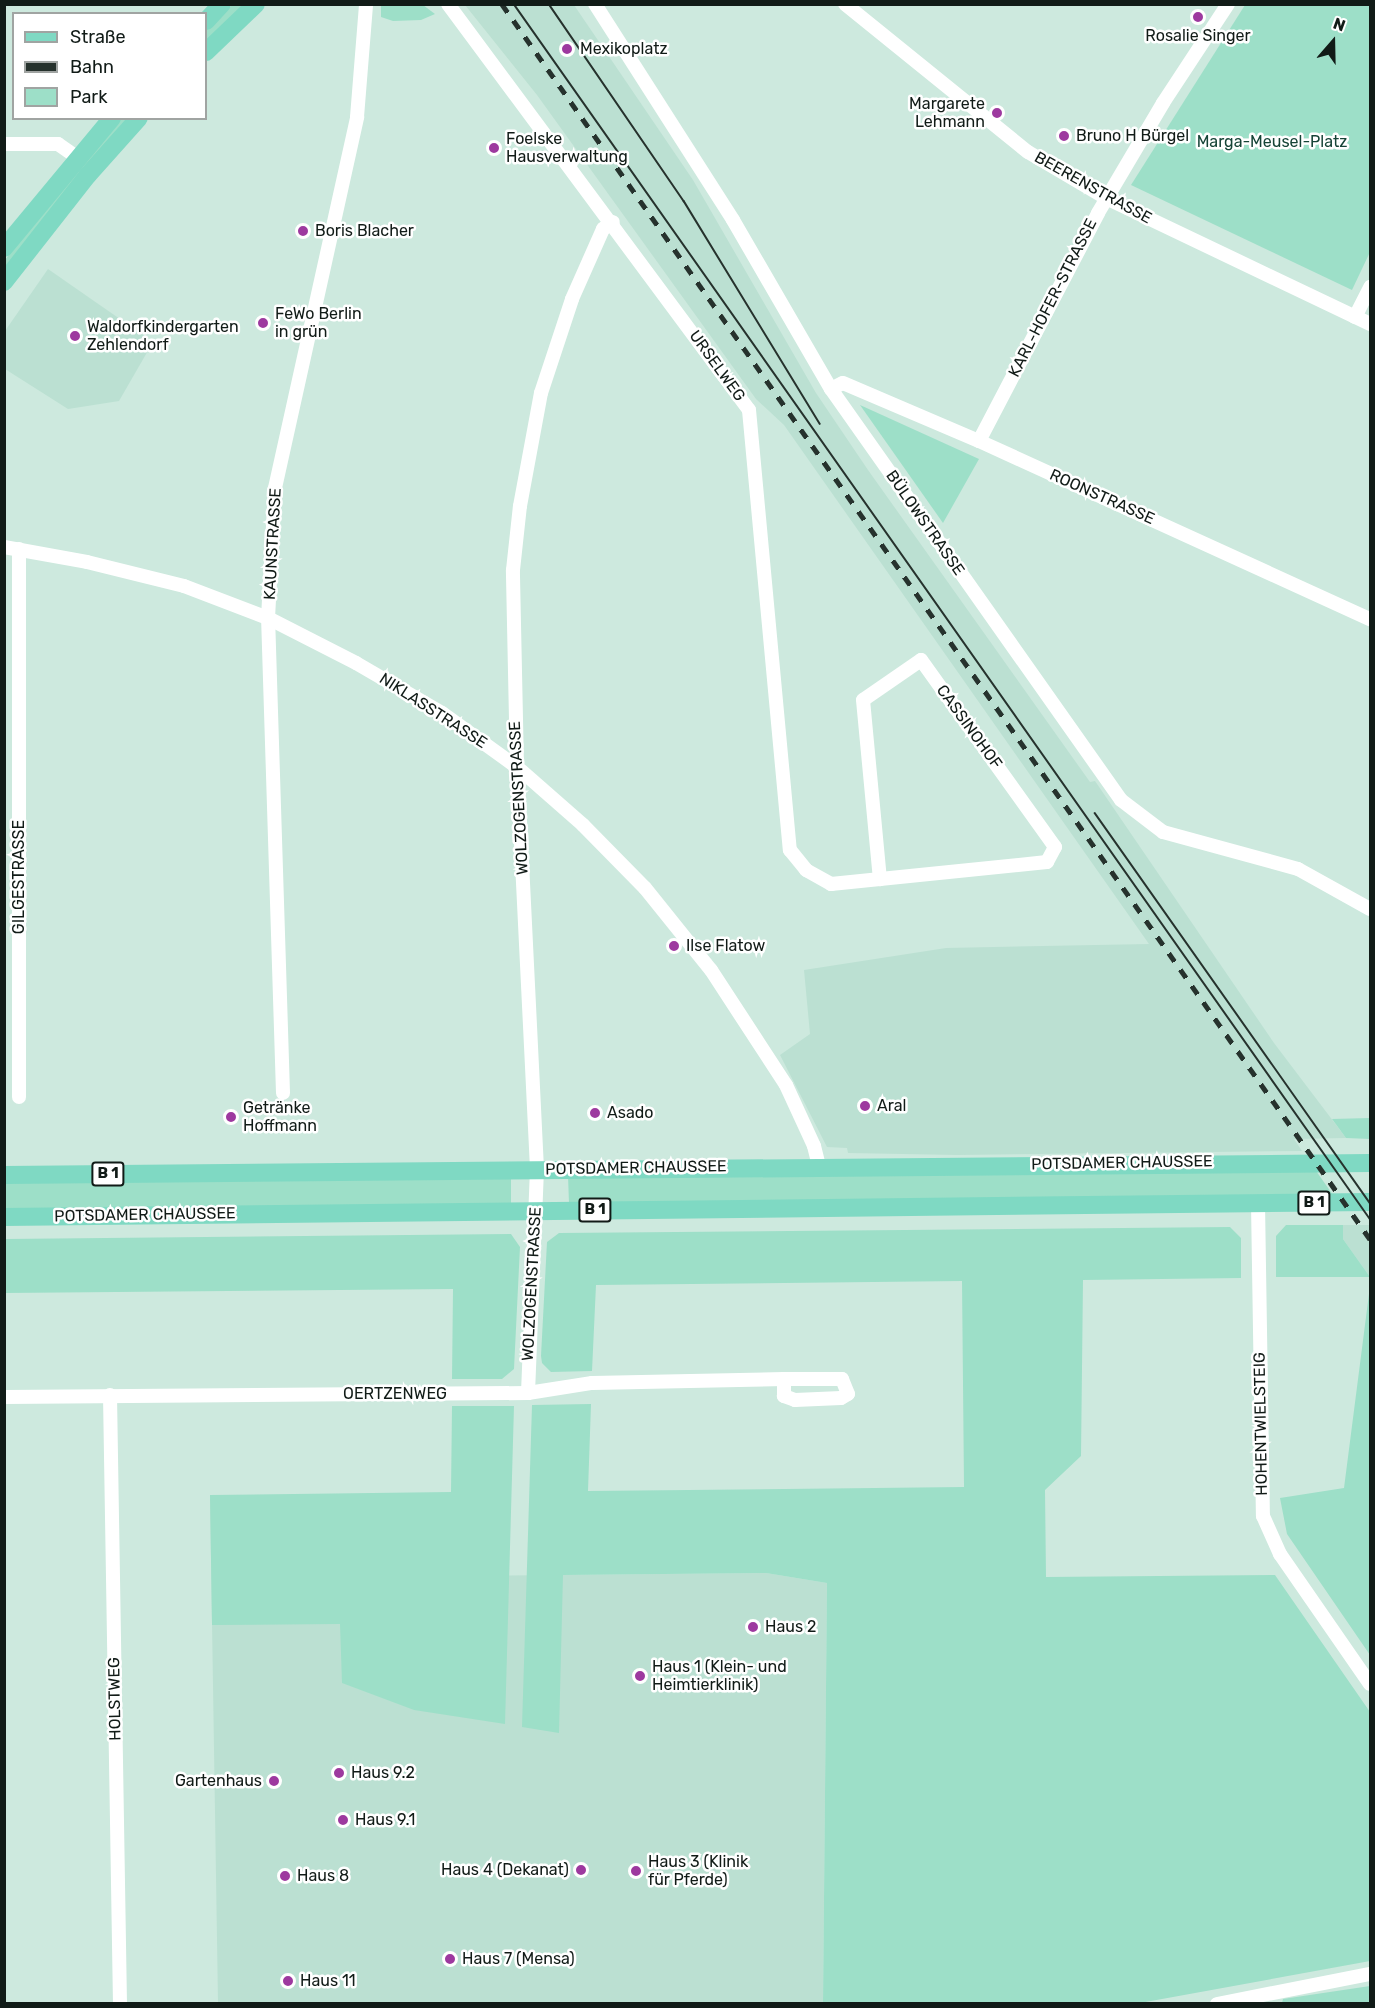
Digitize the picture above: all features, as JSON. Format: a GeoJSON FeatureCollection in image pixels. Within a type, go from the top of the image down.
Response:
{"type":"FeatureCollection","features":[{"type":"Feature","properties":{"kind":"main road"},"geometry":{"type":"LineString","coordinates":[[207,20],[222,4]]}},
{"type":"Feature","properties":{"kind":"main road"},"geometry":{"type":"LineString","coordinates":[[207,51],[256,4]]}},
{"type":"Feature","properties":{"kind":"main road"},"geometry":{"type":"LineString","coordinates":[[4,248],[110,120]]}},
{"type":"Feature","properties":{"kind":"main road"},"geometry":{"type":"LineString","coordinates":[[4,282],[88,175],[137,120]]}},
{"type":"Feature","properties":{"kind":"main road","name":"POTSDAMER CHAUSSEE"},"geometry":{"type":"LineString","coordinates":[[4,1175],[1267,1162],[1371,1163]]}},
{"type":"Feature","properties":{"kind":"main road","name":"B 1"},"geometry":{"type":"LineString","coordinates":[[1258,1203],[1371,1202]]}},
{"type":"Feature","properties":{"kind":"main road","name":"POTSDAMER CHAUSSEE"},"geometry":{"type":"LineString","coordinates":[[4,1216],[1258,1203]]}},
{"type":"Feature","properties":{"kind":"street","name":"KAUNSTRASSE"},"geometry":{"type":"LineString","coordinates":[[283,1092],[268,618],[275,488],[357,117],[366,4]]}},
{"type":"Feature","properties":{"kind":"street","name":"URSELWEG"},"geometry":{"type":"LineString","coordinates":[[448,4],[613,222],[749,410],[790,850],[806,870]]}},
{"type":"Feature","properties":{"kind":"street","name":"BÜLOWSTRASSE"},"geometry":{"type":"LineString","coordinates":[[595,4],[733,220],[831,389],[1121,800],[1163,832],[1298,869],[1371,909]]}},
{"type":"Feature","properties":{"kind":"street","name":"BEERENSTRASSE"},"geometry":{"type":"LineString","coordinates":[[845,4],[988,123],[1106,198],[1371,324]]}},
{"type":"Feature","properties":{"kind":"street","name":"KARL-HOFER-STRASSE"},"geometry":{"type":"LineString","coordinates":[[979,441],[1106,198],[1228,4]]}},
{"type":"Feature","properties":{"kind":"street"},"geometry":{"type":"LineString","coordinates":[[4,144],[58,144],[78,158]]}},
{"type":"Feature","properties":{"kind":"street","name":"WOLZOGENSTRASSE"},"geometry":{"type":"LineString","coordinates":[[528,1393],[537,1169],[517,768],[513,570],[529,447],[561,325],[603,229],[613,222]]}},
{"type":"Feature","properties":{"kind":"street"},"geometry":{"type":"LineString","coordinates":[[1355,317],[1371,287]]}},
{"type":"Feature","properties":{"kind":"street","name":"ROONSTRASSE"},"geometry":{"type":"LineString","coordinates":[[831,389],[843,383],[979,441],[1371,619]]}},
{"type":"Feature","properties":{"kind":"street","name":"NIKLASSTRASSE"},"geometry":{"type":"LineString","coordinates":[[4,547],[184,586],[268,618],[356,663],[442,713],[517,768],[583,825],[645,888],[711,970],[781,1075],[814,1146],[819,1166]]}},
{"type":"Feature","properties":{"kind":"street","name":"GILGESTRASSE"},"geometry":{"type":"LineString","coordinates":[[19,549],[19,1097]]}},
{"type":"Feature","properties":{"kind":"street","name":"CASSINOHOF"},"geometry":{"type":"LineString","coordinates":[[806,870],[831,884],[1047,862],[1055,847],[921,660],[863,700],[880,879]]}},
{"type":"Feature","properties":{"kind":"street","name":"HOHENTWIELSTEIG"},"geometry":{"type":"LineString","coordinates":[[1258,1203],[1263,1516],[1280,1554],[1371,1684]]}},
{"type":"Feature","properties":{"kind":"street","name":"OERTZENWEG"},"geometry":{"type":"LineString","coordinates":[[4,1397],[528,1393],[592,1383],[784,1380]]}},
{"type":"Feature","properties":{"kind":"street","name":"HOLSTWEG"},"geometry":{"type":"LineString","coordinates":[[110,1395],[120,2004]]}},
{"type":"Feature","properties":{"kind":"street"},"geometry":{"type":"LineString","coordinates":[[1217,2004],[1269,1998],[1371,1974]]}},
{"type":"Feature","properties":{"kind":"shaded area"},"geometry":{"type":"Polygon","coordinates":[[[465,5],[574,5],[693,180],[816,393],[868,470],[1090,782],[1095,781],[1274,1043],[1346,1138],[1294,1139],[1302,1151],[957,1155],[848,1153],[847,1148],[827,1147],[780,1055],[810,1034],[804,970],[946,948],[1149,944],[784,425],[756,399],[537,95],[465,5]]]}},
{"type":"Feature","properties":{"kind":"shaded area","name":"Waldorfkindergarten Zehlendorf"},"geometry":{"type":"Polygon","coordinates":[[[48,269],[153,342],[119,401],[68,409],[5,369],[5,331],[48,269]]]}},
{"type":"Feature","properties":{"kind":"shaded area"},"geometry":{"type":"Polygon","coordinates":[[[1343,1225],[1370,1225],[1370,1277],[1343,1239],[1343,1225]]]}},
{"type":"Feature","properties":{"kind":"shaded area"},"geometry":{"type":"Polygon","coordinates":[[[210,1495],[451,1576],[766,1573],[827,1583],[823,2003],[218,2003],[210,1495]]]}},
{"type":"Feature","properties":{"kind":"green space"},"geometry":{"type":"Polygon","coordinates":[[[232,5],[247,5],[207,41],[207,29],[232,5]]]}},
{"type":"Feature","properties":{"kind":"green space"},"geometry":{"type":"Polygon","coordinates":[[[381,5],[423,5],[435,14],[421,20],[393,21],[381,17],[381,5]]]}},
{"type":"Feature","properties":{"kind":"green space","name":"Marga-Meusel-Platz"},"geometry":{"type":"Polygon","coordinates":[[[1245,5],[1370,5],[1370,252],[1352,290],[1131,185],[1245,5]]]}},
{"type":"Feature","properties":{"kind":"green space"},"geometry":{"type":"Polygon","coordinates":[[[119,120],[128,120],[5,273],[5,260],[119,120]]]}},
{"type":"Feature","properties":{"kind":"green space"},"geometry":{"type":"Polygon","coordinates":[[[860,405],[979,459],[943,523],[860,405]]]}},
{"type":"Feature","properties":{"kind":"green space"},"geometry":{"type":"Polygon","coordinates":[[[1370,1118],[1370,1139],[1346,1138],[1332,1119],[1370,1118]]]}},
{"type":"Feature","properties":{"kind":"green space"},"geometry":{"type":"Polygon","coordinates":[[[1314,1168],[1333,1195],[569,1203],[568,1176],[1314,1168]]]}},
{"type":"Feature","properties":{"kind":"green space"},"geometry":{"type":"Polygon","coordinates":[[[511,1177],[511,1204],[5,1209],[4,1183],[511,1177]]]}},
{"type":"Feature","properties":{"kind":"green space"},"geometry":{"type":"Polygon","coordinates":[[[1286,1225],[1343,1225],[1343,1239],[1370,1277],[1276,1277],[1276,1236],[1286,1225]]]}},
{"type":"Feature","properties":{"kind":"green space"},"geometry":{"type":"Polygon","coordinates":[[[1230,1227],[1241,1238],[1241,1278],[1083,1280],[1081,1456],[1045,1490],[1046,1577],[1275,1575],[1370,1712],[1370,1961],[1140,2003],[823,2003],[827,1583],[766,1573],[563,1575],[559,1733],[522,1727],[532,1405],[591,1404],[588,1491],[964,1487],[962,1281],[596,1285],[592,1371],[551,1372],[542,1363],[541,1356],[547,1242],[559,1233],[1230,1227]]]}},
{"type":"Feature","properties":{"kind":"green space"},"geometry":{"type":"Polygon","coordinates":[[[511,1234],[520,1247],[514,1369],[502,1379],[452,1379],[453,1289],[5,1293],[5,1239],[511,1234]]]}},
{"type":"Feature","properties":{"kind":"green space"},"geometry":{"type":"Polygon","coordinates":[[[1370,1286],[1370,1655],[1287,1534],[1280,1498],[1344,1488],[1370,1286]]]}},
{"type":"Feature","properties":{"kind":"green space"},"geometry":{"type":"Polygon","coordinates":[[[452,1406],[514,1406],[505,1724],[414,1710],[342,1683],[340,1624],[212,1625],[210,1495],[451,1492],[452,1406]]]}},
{"type":"Feature","properties":{"kind":"green space"},"geometry":{"type":"Polygon","coordinates":[[[1370,1986],[1370,2003],[1282,2003],[1283,1999],[1370,1986]]]}},
{"type":"Feature","properties":{"kind":"tram line"},"geometry":{"type":"LineString","coordinates":[[514,4],[1370,1219]]}},
{"type":"Feature","properties":{"kind":"tram line"},"geometry":{"type":"LineString","coordinates":[[549,4],[684,201],[820,424]]}},
{"type":"Feature","properties":{"kind":"tram line"},"geometry":{"type":"LineString","coordinates":[[1095,813],[1370,1203]]}},
{"type":"Feature","properties":{"kind":"railway"},"geometry":{"type":"LineString","coordinates":[[502,4],[1370,1239]]}},
{"type":"Feature","properties":{"kind":"place","name":"Rosalie Singer"},"geometry":{"type":"Point","coordinates":[1198,17]}},
{"type":"Feature","properties":{"kind":"place","name":"Mexikoplatz"},"geometry":{"type":"Point","coordinates":[567,49]}},
{"type":"Feature","properties":{"kind":"place","name":"Margarete Lehmann"},"geometry":{"type":"Point","coordinates":[997,113]}},
{"type":"Feature","properties":{"kind":"place","name":"Bruno H Bürgel"},"geometry":{"type":"Point","coordinates":[1064,136]}},
{"type":"Feature","properties":{"kind":"place","name":"Foelske Hausverwaltung"},"geometry":{"type":"Point","coordinates":[494,148]}},
{"type":"Feature","properties":{"kind":"place","name":"Boris Blacher"},"geometry":{"type":"Point","coordinates":[303,231]}},
{"type":"Feature","properties":{"kind":"place","name":"FeWo Berlin in grün"},"geometry":{"type":"Point","coordinates":[263,323]}},
{"type":"Feature","properties":{"kind":"place","name":"Waldorfkindergarten Zehlendorf"},"geometry":{"type":"Point","coordinates":[75,336]}},
{"type":"Feature","properties":{"kind":"place","name":"Ilse Flatow"},"geometry":{"type":"Point","coordinates":[674,946]}},
{"type":"Feature","properties":{"kind":"place","name":"Aral"},"geometry":{"type":"Point","coordinates":[865,1106]}},
{"type":"Feature","properties":{"kind":"place","name":"Asado"},"geometry":{"type":"Point","coordinates":[595,1113]}},
{"type":"Feature","properties":{"kind":"place","name":"Getränke Hoffmann"},"geometry":{"type":"Point","coordinates":[231,1117]}},
{"type":"Feature","properties":{"kind":"place","name":"Haus 2"},"geometry":{"type":"Point","coordinates":[753,1627]}},
{"type":"Feature","properties":{"kind":"place","name":"Haus 1 (Klein- und Heimtierklinik)"},"geometry":{"type":"Point","coordinates":[640,1676]}},
{"type":"Feature","properties":{"kind":"place","name":"Haus 9.2"},"geometry":{"type":"Point","coordinates":[339,1773]}},
{"type":"Feature","properties":{"kind":"place","name":"Gartenhaus"},"geometry":{"type":"Point","coordinates":[274,1781]}},
{"type":"Feature","properties":{"kind":"place","name":"Haus 9.1"},"geometry":{"type":"Point","coordinates":[343,1820]}},
{"type":"Feature","properties":{"kind":"place","name":"Haus 4 (Dekanat)"},"geometry":{"type":"Point","coordinates":[581,1870]}},
{"type":"Feature","properties":{"kind":"place","name":"Haus 3 (Klinik für Pferde)"},"geometry":{"type":"Point","coordinates":[636,1871]}},
{"type":"Feature","properties":{"kind":"place","name":"Haus 8"},"geometry":{"type":"Point","coordinates":[285,1876]}},
{"type":"Feature","properties":{"kind":"place","name":"Haus 7 (Mensa)"},"geometry":{"type":"Point","coordinates":[450,1959]}},
{"type":"Feature","properties":{"kind":"place","name":"Haus 11"},"geometry":{"type":"Point","coordinates":[288,1981]}}]}
